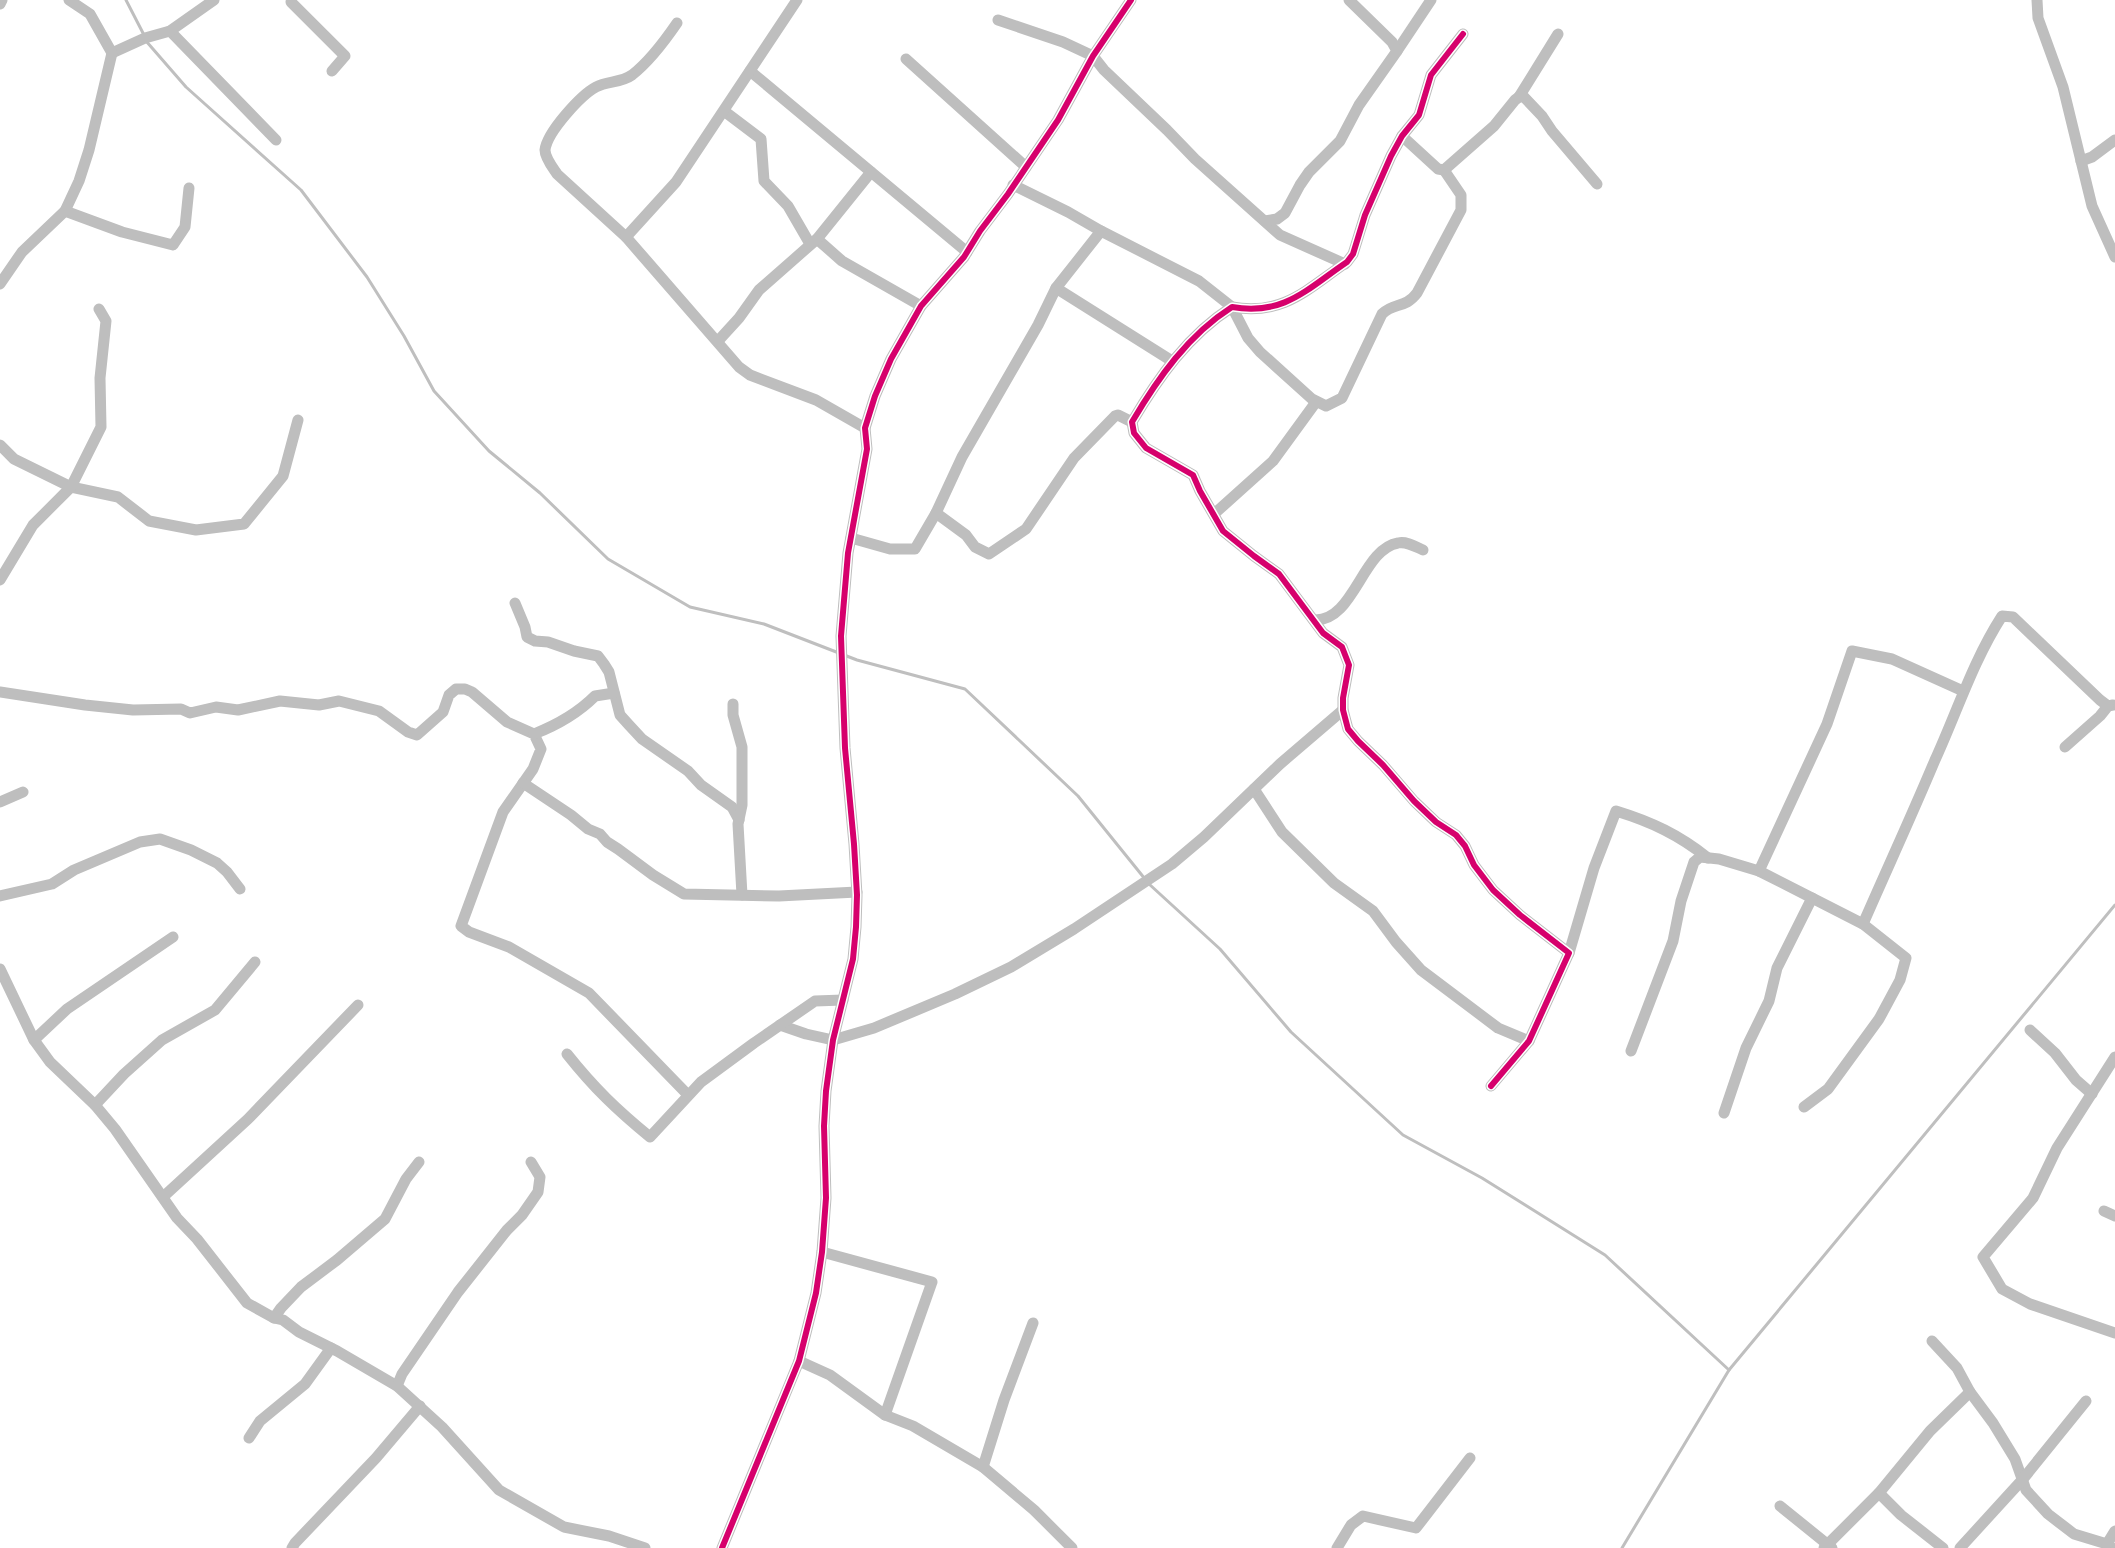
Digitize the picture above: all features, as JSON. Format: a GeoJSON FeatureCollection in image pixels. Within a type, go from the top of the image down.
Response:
{"type":"FeatureCollection","features":[{"type":"Feature","properties":{"kind":"street"},"geometry":{"type":"LineString","coordinates":[[0,4],[2,0]]}},
{"type":"Feature","properties":{"kind":"street"},"geometry":{"type":"LineString","coordinates":[[0,284],[22,252],[65,212],[79,181],[89,150],[112,53],[90,14],[69,0]]}},
{"type":"Feature","properties":{"kind":"street"},"geometry":{"type":"LineString","coordinates":[[112,53],[145,38],[170,31],[214,0]]}},
{"type":"Feature","properties":{"kind":"street"},"geometry":{"type":"LineString","coordinates":[[626,237],[676,182],[797,0]]}},
{"type":"Feature","properties":{"kind":"street"},"geometry":{"type":"LineString","coordinates":[[722,1548],[799,1361],[816,1293],[822,1252],[826,1198],[824,1126],[826,1091],[833,1040],[853,959],[857,892],[845,748],[840,636],[851,538],[867,449],[865,428],[875,396],[887,368],[902,336],[920,306],[967,252],[1026,167],[1058,120],[1093,56],[1130,0]]}},
{"type":"Feature","properties":{"kind":"street"},"geometry":{"type":"LineString","coordinates":[[1349,0],[1392,42],[1397,51]]}},
{"type":"Feature","properties":{"kind":"street"},"geometry":{"type":"LineString","coordinates":[[1265,221],[1277,219],[1285,213],[1309,172],[1340,140],[1360,105],[1431,0]]}},
{"type":"Feature","properties":{"kind":"street"},"geometry":{"type":"LineString","coordinates":[[2037,0],[2038,18],[2063,87],[2092,206],[2115,257]]}},
{"type":"Feature","properties":{"kind":"street"},"geometry":{"type":"LineString","coordinates":[[290,1],[345,56],[332,71]]}},
{"type":"Feature","properties":{"kind":"street"},"geometry":{"type":"LineString","coordinates":[[998,20],[1063,42],[1093,56],[1104,70],[1195,159],[1280,235],[1344,264]]}},
{"type":"Feature","properties":{"kind":"street"},"geometry":{"type":"LineString","coordinates":[[677,23],[662,45],[630,76],[622,81],[607,82],[594,88],[566,114],[553,132],[545,150],[548,161],[557,174],[626,237],[718,340],[739,367],[750,375],[816,400],[865,428]]}},
{"type":"Feature","properties":{"kind":"street"},"geometry":{"type":"LineString","coordinates":[[170,31],[276,140]]}},
{"type":"Feature","properties":{"kind":"street"},"geometry":{"type":"LineString","coordinates":[[1462,34],[1431,75],[1419,115],[1402,136],[1390,156],[1365,214],[1353,254],[1344,264],[1286,303],[1249,310],[1232,307],[1222,314],[1172,361],[1132,422],[1134,433],[1146,448],[1193,475],[1200,491],[1229,537],[1279,574],[1323,632],[1338,642],[1347,656],[1349,665],[1343,698],[1343,710],[1348,729],[1436,822],[1456,835],[1465,846],[1474,865],[1493,890],[1520,915],[1569,953]]}},
{"type":"Feature","properties":{"kind":"street"},"geometry":{"type":"LineString","coordinates":[[1444,170],[1494,126],[1519,97],[1558,34]]}},
{"type":"Feature","properties":{"kind":"street"},"geometry":{"type":"LineString","coordinates":[[906,59],[1026,167]]}},
{"type":"Feature","properties":{"kind":"street"},"geometry":{"type":"LineString","coordinates":[[750,71],[967,252]]}},
{"type":"Feature","properties":{"kind":"street"},"geometry":{"type":"LineString","coordinates":[[1519,97],[1528,100],[1596,184]]}},
{"type":"Feature","properties":{"kind":"street"},"geometry":{"type":"LineString","coordinates":[[724,111],[761,139],[764,181],[788,206],[814,242],[842,261],[920,306]]}},
{"type":"Feature","properties":{"kind":"street"},"geometry":{"type":"LineString","coordinates":[[1013,185],[1199,281],[1232,307],[1248,338],[1260,352],[1316,402],[1326,406],[1342,398],[1382,314],[1387,309],[1404,305],[1412,299],[1432,266],[1461,210],[1462,202],[1459,189],[1444,170],[1438,169],[1402,136]]}},
{"type":"Feature","properties":{"kind":"street"},"geometry":{"type":"LineString","coordinates":[[2081,161],[2092,156],[2115,140]]}},
{"type":"Feature","properties":{"kind":"street"},"geometry":{"type":"LineString","coordinates":[[718,340],[739,318],[759,290],[814,242],[871,172]]}},
{"type":"Feature","properties":{"kind":"street"},"geometry":{"type":"LineString","coordinates":[[65,212],[122,232],[173,245],[185,226],[189,188]]}},
{"type":"Feature","properties":{"kind":"street"},"geometry":{"type":"LineString","coordinates":[[851,538],[890,550],[915,549],[936,513],[962,457],[1038,325],[1056,288],[1101,232]]}},
{"type":"Feature","properties":{"kind":"street"},"geometry":{"type":"LineString","coordinates":[[1056,288],[1172,361]]}},
{"type":"Feature","properties":{"kind":"street"},"geometry":{"type":"LineString","coordinates":[[0,580],[33,525],[71,487],[102,428],[100,378],[106,321],[99,308]]}},
{"type":"Feature","properties":{"kind":"street"},"geometry":{"type":"LineString","coordinates":[[1214,514],[1274,461],[1316,402]]}},
{"type":"Feature","properties":{"kind":"street"},"geometry":{"type":"LineString","coordinates":[[936,513],[966,535],[975,547],[989,554],[1026,529],[1074,458],[1115,416],[1118,415],[1132,422]]}},
{"type":"Feature","properties":{"kind":"street"},"geometry":{"type":"LineString","coordinates":[[0,445],[14,459],[71,487],[118,497],[149,521],[196,530],[244,524],[283,476],[298,420]]}},
{"type":"Feature","properties":{"kind":"street"},"geometry":{"type":"LineString","coordinates":[[1314,620],[1323,621],[1340,608],[1376,558],[1387,547],[1398,542],[1407,543],[1423,550]]}},
{"type":"Feature","properties":{"kind":"street"},"geometry":{"type":"LineString","coordinates":[[515,603],[527,637],[535,641],[548,642],[574,651],[598,656],[608,672],[620,715],[628,725],[642,739],[688,771],[701,785],[724,800],[732,807],[739,820]]}},
{"type":"Feature","properties":{"kind":"street"},"geometry":{"type":"LineString","coordinates":[[1863,924],[1935,761],[1963,691],[1987,638],[2002,616],[2013,617],[2100,700],[2111,705],[2065,747]]}},
{"type":"Feature","properties":{"kind":"street"},"geometry":{"type":"LineString","coordinates":[[1759,871],[1827,724],[1852,651],[1892,659],[1963,691]]}},
{"type":"Feature","properties":{"kind":"street"},"geometry":{"type":"LineString","coordinates":[[0,692],[85,705],[133,710],[181,709],[190,712],[216,707],[238,710],[280,701],[319,705],[339,702],[379,711],[408,732],[417,735],[443,712],[449,695],[456,689],[465,689],[472,692],[507,722],[534,734],[541,749],[533,769],[504,812],[461,926],[469,932],[509,947],[590,993],[688,1094]]}},
{"type":"Feature","properties":{"kind":"street"},"geometry":{"type":"LineString","coordinates":[[534,734],[554,726],[586,706],[595,696],[614,694]]}},
{"type":"Feature","properties":{"kind":"street"},"geometry":{"type":"LineString","coordinates":[[733,704],[733,715],[742,747],[742,805],[739,820],[742,895]]}},
{"type":"Feature","properties":{"kind":"street"},"geometry":{"type":"LineString","coordinates":[[780,1025],[806,1034],[833,1040],[874,1028],[1011,967],[1074,929],[1172,864],[1343,710]]}},
{"type":"Feature","properties":{"kind":"street"},"geometry":{"type":"LineString","coordinates":[[523,783],[571,815],[588,829],[600,834],[607,842],[684,894],[779,896],[857,892]]}},
{"type":"Feature","properties":{"kind":"street"},"geometry":{"type":"LineString","coordinates":[[1254,789],[1282,832],[1334,883],[1372,911],[1396,942],[1422,970],[1498,1028],[1529,1041]]}},
{"type":"Feature","properties":{"kind":"street"},"geometry":{"type":"LineString","coordinates":[[0,802],[23,792]]}},
{"type":"Feature","properties":{"kind":"street"},"geometry":{"type":"LineString","coordinates":[[1491,1086],[1529,1041],[1569,953],[1594,868],[1616,811],[1646,820],[1687,841],[1708,858]]}},
{"type":"Feature","properties":{"kind":"street"},"geometry":{"type":"LineString","coordinates":[[0,896],[52,884],[74,870],[151,839],[172,842],[216,863],[228,872],[240,889]]}},
{"type":"Feature","properties":{"kind":"street"},"geometry":{"type":"LineString","coordinates":[[1631,1051],[1673,941],[1681,901],[1694,862],[1700,857],[1708,858],[1759,871],[1863,924],[1906,958],[1900,980],[1879,1019],[1828,1089],[1804,1107]]}},
{"type":"Feature","properties":{"kind":"street"},"geometry":{"type":"LineString","coordinates":[[1724,1113],[1746,1048],[1768,1001],[1777,968],[1812,898]]}},
{"type":"Feature","properties":{"kind":"street"},"geometry":{"type":"LineString","coordinates":[[34,1040],[67,1009],[173,937]]}},
{"type":"Feature","properties":{"kind":"street"},"geometry":{"type":"LineString","coordinates":[[95,1105],[124,1074],[162,1040],[215,1010],[255,962]]}},
{"type":"Feature","properties":{"kind":"street"},"geometry":{"type":"LineString","coordinates":[[0,969],[34,1040],[50,1062],[95,1105],[115,1129],[177,1218],[197,1238],[247,1303],[274,1318],[283,1320],[299,1332],[331,1348],[396,1386],[442,1427],[499,1490],[564,1527],[609,1536],[645,1548]]}},
{"type":"Feature","properties":{"kind":"street"},"geometry":{"type":"LineString","coordinates":[[567,1054],[592,1086],[619,1112],[650,1137],[701,1082],[780,1025],[815,1001],[843,1000]]}},
{"type":"Feature","properties":{"kind":"street"},"geometry":{"type":"LineString","coordinates":[[162,1197],[248,1119],[358,1005]]}},
{"type":"Feature","properties":{"kind":"street"},"geometry":{"type":"LineString","coordinates":[[2030,1030],[2055,1053],[2076,1080],[2092,1094]]}},
{"type":"Feature","properties":{"kind":"street"},"geometry":{"type":"LineString","coordinates":[[2115,1057],[2057,1148],[2033,1198],[1983,1257],[2002,1288],[2030,1304],[2115,1332]]}},
{"type":"Feature","properties":{"kind":"street"},"geometry":{"type":"LineString","coordinates":[[274,1318],[301,1287],[338,1260],[384,1219],[406,1179],[419,1162]]}},
{"type":"Feature","properties":{"kind":"street"},"geometry":{"type":"LineString","coordinates":[[396,1386],[402,1374],[458,1292],[507,1230],[522,1215],[538,1192],[540,1177],[532,1162]]}},
{"type":"Feature","properties":{"kind":"street"},"geometry":{"type":"LineString","coordinates":[[2104,1211],[2115,1216]]}},
{"type":"Feature","properties":{"kind":"street"},"geometry":{"type":"LineString","coordinates":[[822,1252],[932,1282],[885,1415]]}},
{"type":"Feature","properties":{"kind":"street"},"geometry":{"type":"LineString","coordinates":[[983,1467],[1004,1400],[1033,1323]]}},
{"type":"Feature","properties":{"kind":"street"},"geometry":{"type":"LineString","coordinates":[[1932,1341],[1957,1368],[1970,1392],[1993,1423],[2015,1459],[2026,1490],[2048,1514],[2074,1534],[2110,1546],[2115,1530]]}},
{"type":"Feature","properties":{"kind":"street"},"geometry":{"type":"LineString","coordinates":[[249,1438],[260,1421],[305,1384],[331,1348]]}},
{"type":"Feature","properties":{"kind":"street"},"geometry":{"type":"LineString","coordinates":[[799,1361],[830,1374],[885,1415],[913,1426],[983,1467],[1034,1510],[1072,1548]]}},
{"type":"Feature","properties":{"kind":"street"},"geometry":{"type":"LineString","coordinates":[[1780,1506],[1828,1547],[1880,1493],[1930,1431],[1970,1392]]}},
{"type":"Feature","properties":{"kind":"street"},"geometry":{"type":"LineString","coordinates":[[1960,1548],[2023,1479],[2086,1401]]}},
{"type":"Feature","properties":{"kind":"street"},"geometry":{"type":"LineString","coordinates":[[292,1548],[376,1458],[420,1406]]}},
{"type":"Feature","properties":{"kind":"street"},"geometry":{"type":"LineString","coordinates":[[1337,1548],[1351,1525],[1364,1516],[1416,1528],[1470,1458]]}},
{"type":"Feature","properties":{"kind":"street"},"geometry":{"type":"LineString","coordinates":[[1880,1493],[1901,1515],[1943,1548]]}},
{"type":"Feature","properties":{"kind":"waterway"},"geometry":{"type":"LineString","coordinates":[[126,0],[144,35]]}},
{"type":"Feature","properties":{"kind":"waterway"},"geometry":{"type":"LineString","coordinates":[[146,41],[186,87],[301,190],[367,277],[404,336],[434,391],[489,451],[540,493],[608,559],[690,607],[764,624],[857,660],[965,689],[1078,796],[1145,879]]}},
{"type":"Feature","properties":{"kind":"waterway"},"geometry":{"type":"LineString","coordinates":[[1149,884],[1220,949],[1291,1032],[1403,1135],[1482,1178],[1605,1255],[1729,1370]]}},
{"type":"Feature","properties":{"kind":"waterway"},"geometry":{"type":"LineString","coordinates":[[1622,1548],[1729,1370],[2115,905]]}},
{"type":"Feature","properties":{"kind":"cycle path"},"geometry":{"type":"LineString","coordinates":[[722,1548],[799,1361],[816,1293],[822,1252],[826,1198],[824,1126],[826,1091],[833,1040],[853,959],[856,927],[857,895],[845,748],[841,636],[848,553],[867,449],[865,428],[875,396],[891,359],[921,306],[964,257],[980,231],[1008,194],[1058,120],[1093,56],[1131,0]]}},
{"type":"Feature","properties":{"kind":"cycle path"},"geometry":{"type":"LineString","coordinates":[[1463,34],[1431,75],[1419,115],[1402,136],[1391,156],[1365,215],[1353,254],[1347,262],[1307,290],[1281,304],[1266,308],[1250,309],[1232,307],[1216,318],[1175,358],[1152,389],[1132,422],[1134,433],[1146,448],[1193,475],[1223,531],[1279,574],[1323,633],[1342,647],[1349,665],[1343,698],[1343,710],[1348,729],[1414,801],[1436,822],[1456,835],[1465,846],[1474,865],[1493,890],[1520,915],[1569,953],[1529,1041],[1491,1086]]}}]}
